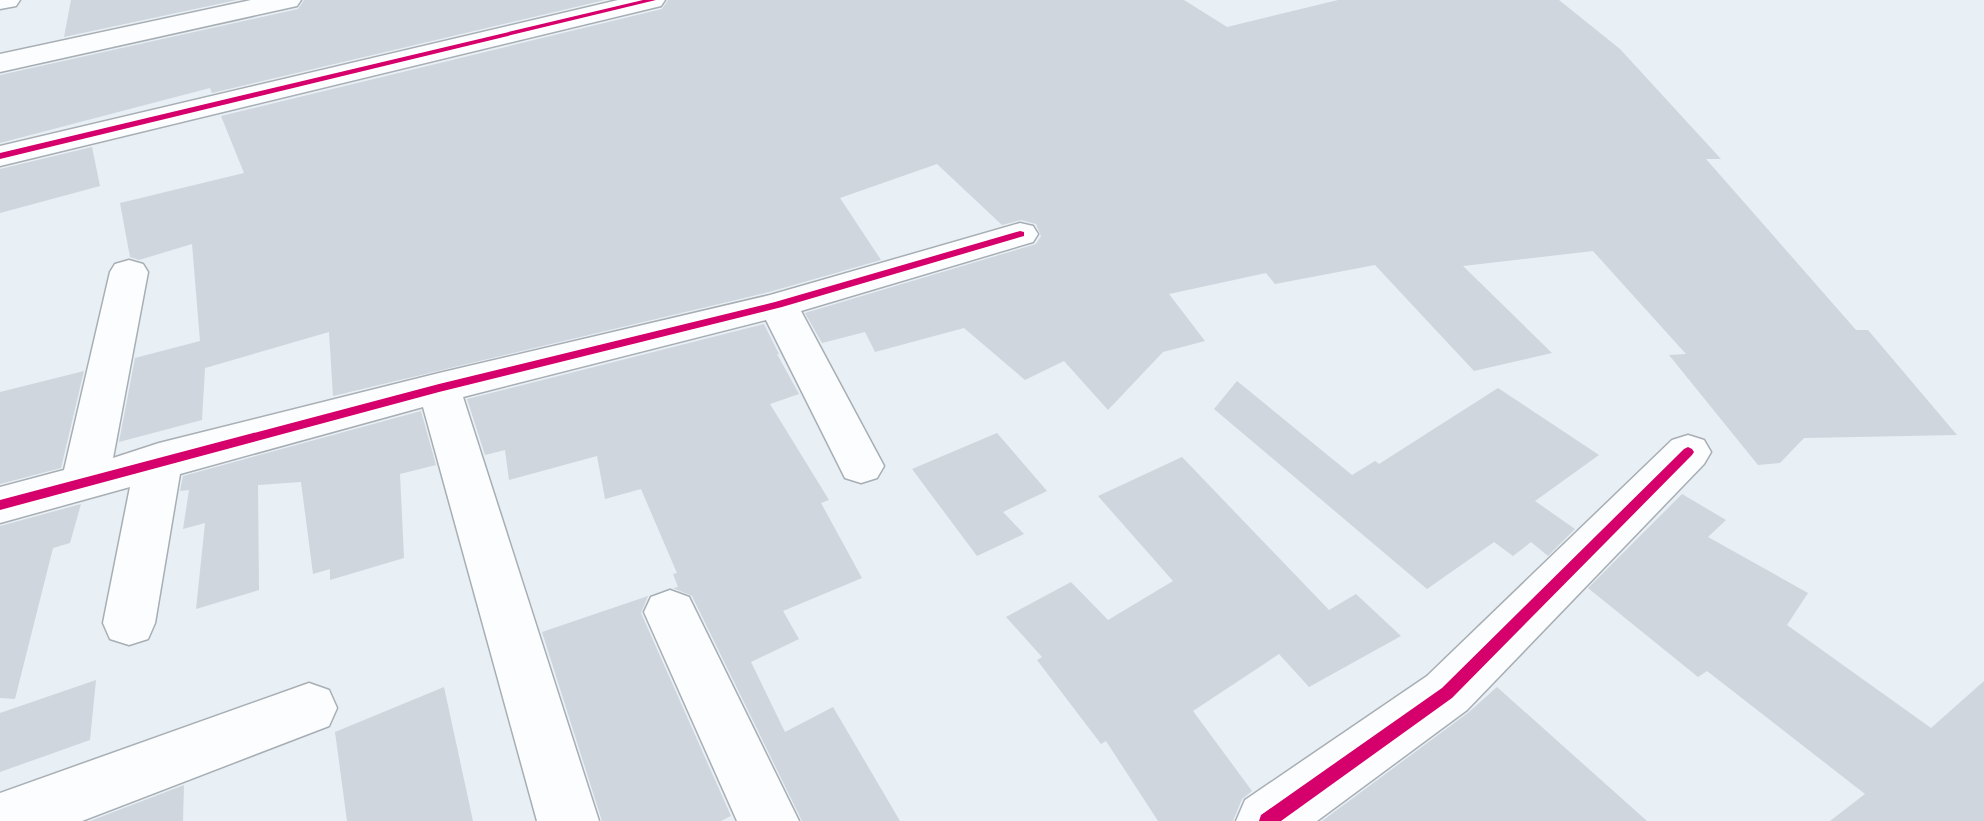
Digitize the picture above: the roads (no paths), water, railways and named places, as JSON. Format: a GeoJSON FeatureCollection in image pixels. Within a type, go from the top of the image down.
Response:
{"type":"FeatureCollection","features":[{"type":"Feature","properties":{"kind":"street"},"geometry":{"type":"LineString","coordinates":[[0,1],[7,0]]}},
{"type":"Feature","properties":{"kind":"street"},"geometry":{"type":"LineString","coordinates":[[0,63],[288,0]]}},
{"type":"Feature","properties":{"kind":"street"},"geometry":{"type":"LineString","coordinates":[[0,156],[652,0]]}},
{"type":"Feature","properties":{"kind":"street"},"geometry":{"type":"LineString","coordinates":[[0,505],[159,460],[439,388],[778,305],[1020,234]]}},
{"type":"Feature","properties":{"kind":"street"},"geometry":{"type":"LineString","coordinates":[[85,481],[129,272]]}},
{"type":"Feature","properties":{"kind":"street"},"geometry":{"type":"LineString","coordinates":[[778,305],[861,466]]}},
{"type":"Feature","properties":{"kind":"street"},"geometry":{"type":"LineString","coordinates":[[439,388],[568,821]]}},
{"type":"Feature","properties":{"kind":"street"},"geometry":{"type":"LineString","coordinates":[[1267,821],[1447,693],[1688,452]]}},
{"type":"Feature","properties":{"kind":"street"},"geometry":{"type":"LineString","coordinates":[[129,623],[159,460]]}},
{"type":"Feature","properties":{"kind":"street"},"geometry":{"type":"LineString","coordinates":[[670,612],[768,821]]}},
{"type":"Feature","properties":{"kind":"street"},"geometry":{"type":"LineString","coordinates":[[5,821],[113,802],[309,708]]}}]}
